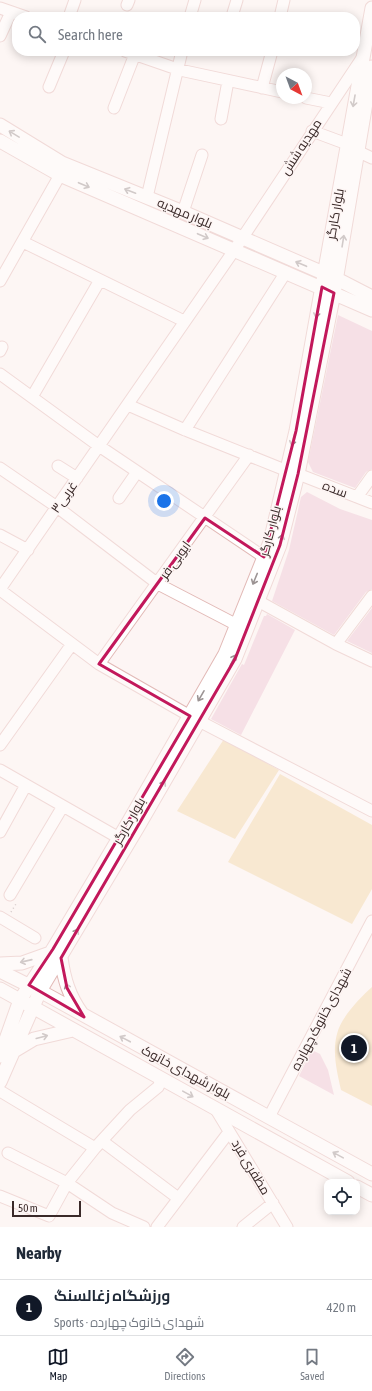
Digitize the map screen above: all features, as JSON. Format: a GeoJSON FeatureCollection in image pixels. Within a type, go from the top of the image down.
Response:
{"type":"FeatureCollection","features":[{"type":"Feature","properties":{"kind":"main road","name":"بلوار کارگر"},"geometry":{"type":"LineString","coordinates":[[56,955],[119,838],[194,719],[234,659],[280,545],[296,431],[324,274],[341,211],[367,62],[372,8]]}},
{"type":"Feature","properties":{"kind":"main road","name":"بلوار مهدیه"},"geometry":{"type":"LineString","coordinates":[[0,126],[62,163],[183,212],[337,279],[372,297]]}},
{"type":"Feature","properties":{"kind":"main road","name":"بلوار مهدیه"},"geometry":{"type":"LineString","coordinates":[[2,146],[60,176],[235,249],[372,310]]}},
{"type":"Feature","properties":{"kind":"main road","name":"بلوار کارگر"},"geometry":{"type":"LineString","coordinates":[[0,1056],[20,1000],[34,988],[56,955],[194,719],[237,625],[270,542],[291,472],[337,279],[341,211]]}},
{"type":"Feature","properties":{"kind":"main road"},"geometry":{"type":"LineString","coordinates":[[0,964],[22,963],[56,955],[73,1002],[84,1017]]}},
{"type":"Feature","properties":{"kind":"main road","name":"بلوار شهدای خانوک"},"geometry":{"type":"LineString","coordinates":[[0,971],[34,988],[84,1017],[372,1174]]}},
{"type":"Feature","properties":{"kind":"main road"},"geometry":{"type":"LineString","coordinates":[[0,1082],[32,1006],[34,988]]}},
{"type":"Feature","properties":{"kind":"main road","name":"بلوار شهدای خانوک"},"geometry":{"type":"LineString","coordinates":[[0,989],[343,1179]]}},
{"type":"Feature","properties":{"kind":"main road"},"geometry":{"type":"LineString","coordinates":[[0,1018],[4,1042]]}},
{"type":"Feature","properties":{"kind":"main road"},"geometry":{"type":"LineString","coordinates":[[14,1051],[34,1039],[73,1030]]}},
{"type":"Feature","properties":{"kind":"main road"},"geometry":{"type":"LineString","coordinates":[[360,1189],[372,1195]]}},
{"type":"Feature","properties":{"kind":"street"},"geometry":{"type":"LineString","coordinates":[[71,12],[75,0]]}},
{"type":"Feature","properties":{"kind":"street"},"geometry":{"type":"LineString","coordinates":[[191,12],[193,0]]}},
{"type":"Feature","properties":{"kind":"street"},"geometry":{"type":"LineString","coordinates":[[233,12],[237,0]]}},
{"type":"Feature","properties":{"kind":"street"},"geometry":{"type":"LineString","coordinates":[[281,12],[284,0]]}},
{"type":"Feature","properties":{"kind":"street"},"geometry":{"type":"LineString","coordinates":[[0,8],[11,12],[0,36]]}},
{"type":"Feature","properties":{"kind":"street"},"geometry":{"type":"LineString","coordinates":[[49,87],[62,56]]}},
{"type":"Feature","properties":{"kind":"street"},"geometry":{"type":"LineString","coordinates":[[114,108],[129,56]]}},
{"type":"Feature","properties":{"kind":"street"},"geometry":{"type":"LineString","coordinates":[[139,56],[177,69],[276,91]]}},
{"type":"Feature","properties":{"kind":"street"},"geometry":{"type":"LineString","coordinates":[[147,197],[181,56]]}},
{"type":"Feature","properties":{"kind":"street"},"geometry":{"type":"LineString","coordinates":[[262,88],[271,56]]}},
{"type":"Feature","properties":{"kind":"street","name":"مهدیه شش"},"geometry":{"type":"LineString","coordinates":[[184,321],[235,249],[331,103],[367,62]]}},
{"type":"Feature","properties":{"kind":"street"},"geometry":{"type":"LineString","coordinates":[[221,119],[228,81]]}},
{"type":"Feature","properties":{"kind":"street"},"geometry":{"type":"LineString","coordinates":[[312,99],[331,103]]}},
{"type":"Feature","properties":{"kind":"street"},"geometry":{"type":"LineString","coordinates":[[312,131],[372,158]]}},
{"type":"Feature","properties":{"kind":"street"},"geometry":{"type":"LineString","coordinates":[[183,212],[202,155]]}},
{"type":"Feature","properties":{"kind":"street"},"geometry":{"type":"LineString","coordinates":[[0,281],[60,176]]}},
{"type":"Feature","properties":{"kind":"street"},"geometry":{"type":"LineString","coordinates":[[23,242],[184,321]]}},
{"type":"Feature","properties":{"kind":"street"},"geometry":{"type":"LineString","coordinates":[[185,430],[286,272]]}},
{"type":"Feature","properties":{"kind":"street"},"geometry":{"type":"LineString","coordinates":[[32,397],[100,280]]}},
{"type":"Feature","properties":{"kind":"street","name":"غربی۳"},"geometry":{"type":"LineString","coordinates":[[0,589],[128,405],[184,321]]}},
{"type":"Feature","properties":{"kind":"street"},"geometry":{"type":"LineString","coordinates":[[0,374],[99,446],[264,557]]}},
{"type":"Feature","properties":{"kind":"street","name":"سده"},"geometry":{"type":"LineString","coordinates":[[128,405],[185,430],[372,503]]}},
{"type":"Feature","properties":{"kind":"street","name":"ایوبی فر"},"geometry":{"type":"LineString","coordinates":[[99,664],[206,518],[249,455]]}},
{"type":"Feature","properties":{"kind":"street"},"geometry":{"type":"LineString","coordinates":[[58,466],[77,478]]}},
{"type":"Feature","properties":{"kind":"street"},"geometry":{"type":"LineString","coordinates":[[0,468],[57,507],[158,584],[237,625]]}},
{"type":"Feature","properties":{"kind":"street"},"geometry":{"type":"LineString","coordinates":[[119,498],[137,472]]}},
{"type":"Feature","properties":{"kind":"street"},"geometry":{"type":"LineString","coordinates":[[357,497],[372,476]]}},
{"type":"Feature","properties":{"kind":"street"},"geometry":{"type":"LineString","coordinates":[[0,535],[28,550]]}},
{"type":"Feature","properties":{"kind":"street"},"geometry":{"type":"LineString","coordinates":[[0,589],[99,664],[194,719],[372,811]]}},
{"type":"Feature","properties":{"kind":"street"},"geometry":{"type":"LineString","coordinates":[[336,644],[372,596]]}},
{"type":"Feature","properties":{"kind":"street"},"geometry":{"type":"LineString","coordinates":[[258,601],[336,644],[372,661]]}},
{"type":"Feature","properties":{"kind":"street"},"geometry":{"type":"LineString","coordinates":[[0,745],[72,644]]}},
{"type":"Feature","properties":{"kind":"street"},"geometry":{"type":"LineString","coordinates":[[0,770],[119,838]]}},
{"type":"Feature","properties":{"kind":"street"},"geometry":{"type":"LineString","coordinates":[[0,832],[26,785]]}},
{"type":"Feature","properties":{"kind":"street"},"geometry":{"type":"LineString","coordinates":[[10,895],[63,806]]}},
{"type":"Feature","properties":{"kind":"street"},"geometry":{"type":"LineString","coordinates":[[3,919],[35,938]]}},
{"type":"Feature","properties":{"kind":"street","name":"شهدای خانوک چهارده"},"geometry":{"type":"LineString","coordinates":[[269,1117],[372,920]]}},
{"type":"Feature","properties":{"kind":"street"},"geometry":{"type":"LineString","coordinates":[[0,1196],[49,1216],[67,1183],[99,1144],[130,1110],[158,1087],[162,1079]]}},
{"type":"Feature","properties":{"kind":"street"},"geometry":{"type":"LineString","coordinates":[[0,1090],[99,1144],[178,1198]]}},
{"type":"Feature","properties":{"kind":"street","name":"مظفری فرد"},"geometry":{"type":"LineString","coordinates":[[214,1108],[287,1227]]}},
{"type":"Feature","properties":{"kind":"street"},"geometry":{"type":"LineString","coordinates":[[157,1227],[230,1132]]}},
{"type":"Feature","properties":{"kind":"street"},"geometry":{"type":"LineString","coordinates":[[8,1153],[67,1183],[112,1213],[144,1227]]}},
{"type":"Feature","properties":{"kind":"street"},"geometry":{"type":"LineString","coordinates":[[243,1227],[272,1203]]}},
{"type":"Feature","properties":{"kind":"path"},"geometry":{"type":"LineString","coordinates":[[3,919],[19,900],[10,895]]}},
{"type":"Feature","properties":{"kind":"highlighted area"},"geometry":{"type":"Polygon","coordinates":[[[322,287],[334,293],[298,474],[280,545],[235,659],[61,958],[67,988],[84,1017],[29,985],[53,949],[190,716],[99,664],[205,518],[264,557],[296,431],[322,287]]]}},
{"type":"Feature","properties":{"kind":"shaded area"},"geometry":{"type":"Polygon","coordinates":[[[224,739],[279,770],[235,839],[177,811],[224,739]]]}},
{"type":"Feature","properties":{"kind":"shaded area"},"geometry":{"type":"Polygon","coordinates":[[[280,774],[372,825],[372,889],[352,924],[228,862],[280,774]]]}},
{"type":"Feature","properties":{"kind":"shaded area"},"geometry":{"type":"Polygon","coordinates":[[[372,987],[372,1106],[341,1090],[335,1048],[337,1034],[342,1021],[357,1002],[372,987]]]}},
{"type":"Feature","properties":{"kind":"building"},"geometry":{"type":"Polygon","coordinates":[[[338,315],[372,331],[372,469],[366,472],[355,488],[313,472],[308,462],[338,315]]]}},
{"type":"Feature","properties":{"kind":"building"},"geometry":{"type":"Polygon","coordinates":[[[307,492],[340,509],[372,520],[372,589],[366,592],[334,635],[272,601],[289,550],[301,497],[307,492]]]}},
{"type":"Feature","properties":{"kind":"building"},"geometry":{"type":"Polygon","coordinates":[[[372,608],[372,653],[347,641],[372,608]]]}},
{"type":"Feature","properties":{"kind":"building"},"geometry":{"type":"Polygon","coordinates":[[[267,614],[295,630],[241,735],[211,719],[242,664],[244,665],[264,616],[267,614]]]}},
{"type":"Feature","properties":{"kind":"building"},"geometry":{"type":"Polygon","coordinates":[[[312,1050],[320,1054],[328,1070],[334,1095],[299,1076],[312,1050]]]}},
{"type":"Feature","properties":{"kind":"place","name":"ورزشگاه زغالسنگ"},"geometry":{"type":"Point","coordinates":[354,1048]}}]}
